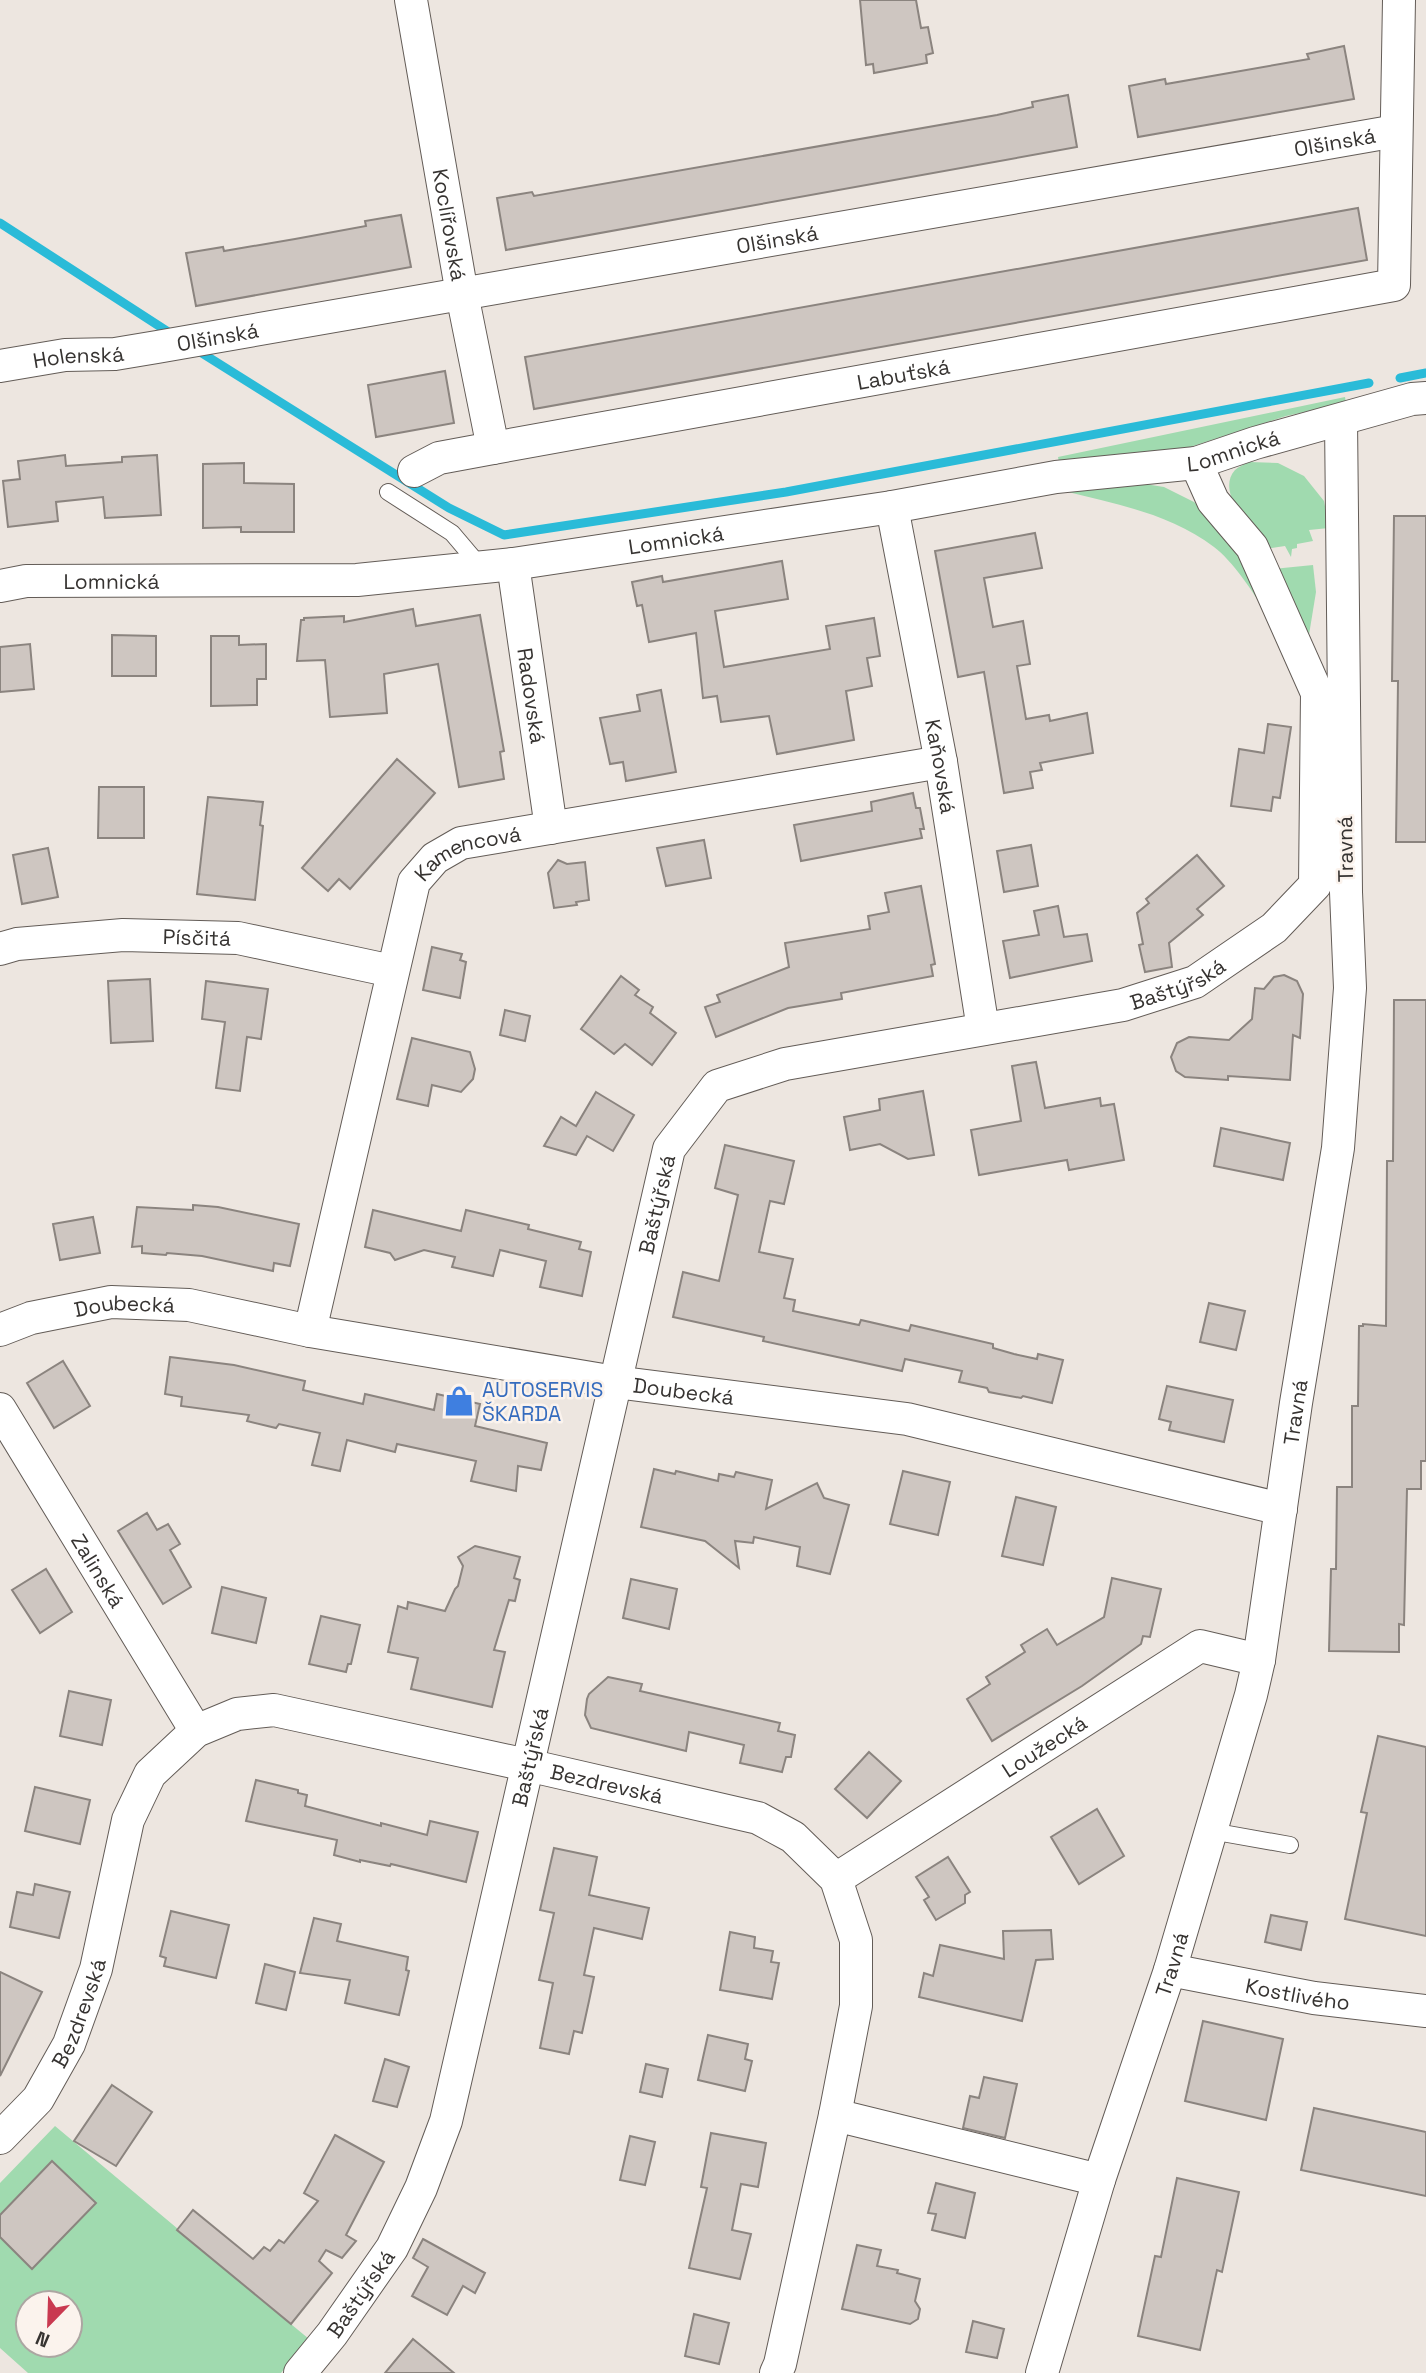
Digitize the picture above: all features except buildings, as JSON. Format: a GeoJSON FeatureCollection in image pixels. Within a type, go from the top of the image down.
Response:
{"type":"FeatureCollection","features":[{"type":"Feature","properties":{"kind":"street","name":"Koclířovská"},"geometry":{"type":"LineString","coordinates":[[411,0],[462,294],[493,448]]}},
{"type":"Feature","properties":{"kind":"street"},"geometry":{"type":"LineString","coordinates":[[1395,131],[1413,63],[1399,0]]}},
{"type":"Feature","properties":{"kind":"street","name":"Olšinská"},"geometry":{"type":"LineString","coordinates":[[157,347],[1395,131]]}},
{"type":"Feature","properties":{"kind":"street","name":"Labuťská"},"geometry":{"type":"LineString","coordinates":[[414,471],[439,458],[1394,285],[1395,131]]}},
{"type":"Feature","properties":{"kind":"street","name":"Holenská"},"geometry":{"type":"LineString","coordinates":[[0,366],[65,355],[115,354],[157,347]]}},
{"type":"Feature","properties":{"kind":"street","name":"Lomnická"},"geometry":{"type":"LineString","coordinates":[[0,586],[26,581],[357,580],[513,564],[892,507],[1056,477],[1196,463],[1255,443],[1412,399],[1426,398]]}},
{"type":"Feature","properties":{"kind":"street","name":"Travná"},"geometry":{"type":"LineString","coordinates":[[1042,2373],[1099,2180],[1170,1970],[1251,1695],[1259,1660],[1296,1403],[1338,1148],[1350,988],[1346,891],[1341,420]]}},
{"type":"Feature","properties":{"kind":"street","name":"Baštýřská"},"geometry":{"type":"LineString","coordinates":[[300,2373],[392,2248],[421,2188],[442,2133],[670,1149],[717,1086],[785,1064],[1124,1005],[1195,982],[1274,928],[1315,885],[1317,693],[1252,547],[1213,501],[1196,463]]}},
{"type":"Feature","properties":{"kind":"street","name":"Kaňovská"},"geometry":{"type":"LineString","coordinates":[[892,507],[941,762],[983,1029]]}},
{"type":"Feature","properties":{"kind":"street","name":"Radovská"},"geometry":{"type":"LineString","coordinates":[[513,564],[551,828]]}},
{"type":"Feature","properties":{"kind":"street","name":"Kamencová"},"geometry":{"type":"LineString","coordinates":[[310,1331],[414,882],[435,858],[461,843],[941,762]]}},
{"type":"Feature","properties":{"kind":"street","name":"Písčitá"},"geometry":{"type":"LineString","coordinates":[[0,949],[18,944],[123,935],[238,938],[392,971]]}},
{"type":"Feature","properties":{"kind":"street","name":"Doubecká"},"geometry":{"type":"LineString","coordinates":[[0,1330],[32,1318],[111,1302],[189,1305],[310,1331],[615,1382],[907,1419],[1281,1509]]}},
{"type":"Feature","properties":{"kind":"street","name":"Zalinská"},"geometry":{"type":"LineString","coordinates":[[0,1409],[196,1731]]}},
{"type":"Feature","properties":{"kind":"street","name":"Loužecká"},"geometry":{"type":"LineString","coordinates":[[836,1879],[1200,1646],[1259,1660]]}},
{"type":"Feature","properties":{"kind":"street","name":"Bezdrevská"},"geometry":{"type":"LineString","coordinates":[[0,2138],[38,2099],[69,2044],[96,1969],[128,1820],[150,1774],[196,1731],[237,1714],[274,1710],[758,1818],[793,1838],[836,1879],[856,1940],[856,2006],[835,2115],[776,2373]]}},
{"type":"Feature","properties":{"kind":"street","name":"Kostlivého"},"geometry":{"type":"LineString","coordinates":[[1170,1970],[1314,1998],[1426,2011]]}},
{"type":"Feature","properties":{"kind":"street"},"geometry":{"type":"LineString","coordinates":[[835,2115],[1099,2180]]}},
{"type":"Feature","properties":{"kind":"lane"},"geometry":{"type":"LineString","coordinates":[[388,492],[452,533],[480,566]]}},
{"type":"Feature","properties":{"kind":"lane"},"geometry":{"type":"LineString","coordinates":[[1211,1831],[1290,1845]]}},
{"type":"Feature","properties":{"kind":"green space"},"geometry":{"type":"Polygon","coordinates":[[[1345,397],[1346,403],[1286,416],[1187,448],[1061,473],[1058,457],[1345,397]]]}},
{"type":"Feature","properties":{"kind":"green space"},"geometry":{"type":"Polygon","coordinates":[[[1249,462],[1278,463],[1304,476],[1324,501],[1329,528],[1309,530],[1313,541],[1297,544],[1297,548],[1292,549],[1291,557],[1285,546],[1264,549],[1232,500],[1230,479],[1235,470],[1249,462]]]}},
{"type":"Feature","properties":{"kind":"green space"},"geometry":{"type":"Polygon","coordinates":[[[1113,479],[1164,487],[1194,502],[1225,530],[1247,562],[1298,679],[1308,716],[1302,742],[1301,699],[1290,661],[1255,595],[1227,559],[1197,536],[1161,518],[1064,491],[1113,479]]]}},
{"type":"Feature","properties":{"kind":"green space"},"geometry":{"type":"Polygon","coordinates":[[[1313,565],[1316,592],[1307,647],[1273,569],[1313,565]]]}},
{"type":"Feature","properties":{"kind":"green space"},"geometry":{"type":"Polygon","coordinates":[[[55,2126],[309,2339],[281,2373],[28,2373],[0,2348],[0,2183],[55,2126]]]}},
{"type":"Feature","properties":{"kind":"waterway"},"geometry":{"type":"LineString","coordinates":[[0,223],[173,335]]}},
{"type":"Feature","properties":{"kind":"waterway"},"geometry":{"type":"LineString","coordinates":[[197,350],[449,508],[504,535],[786,492],[1369,383]]}},
{"type":"Feature","properties":{"kind":"waterway"},"geometry":{"type":"LineString","coordinates":[[1400,378],[1426,373]]}},
{"type":"Feature","properties":{"kind":"place","name":"AUTOSERVIS ŠKARDA"},"geometry":{"type":"Point","coordinates":[459,1401]}}]}
